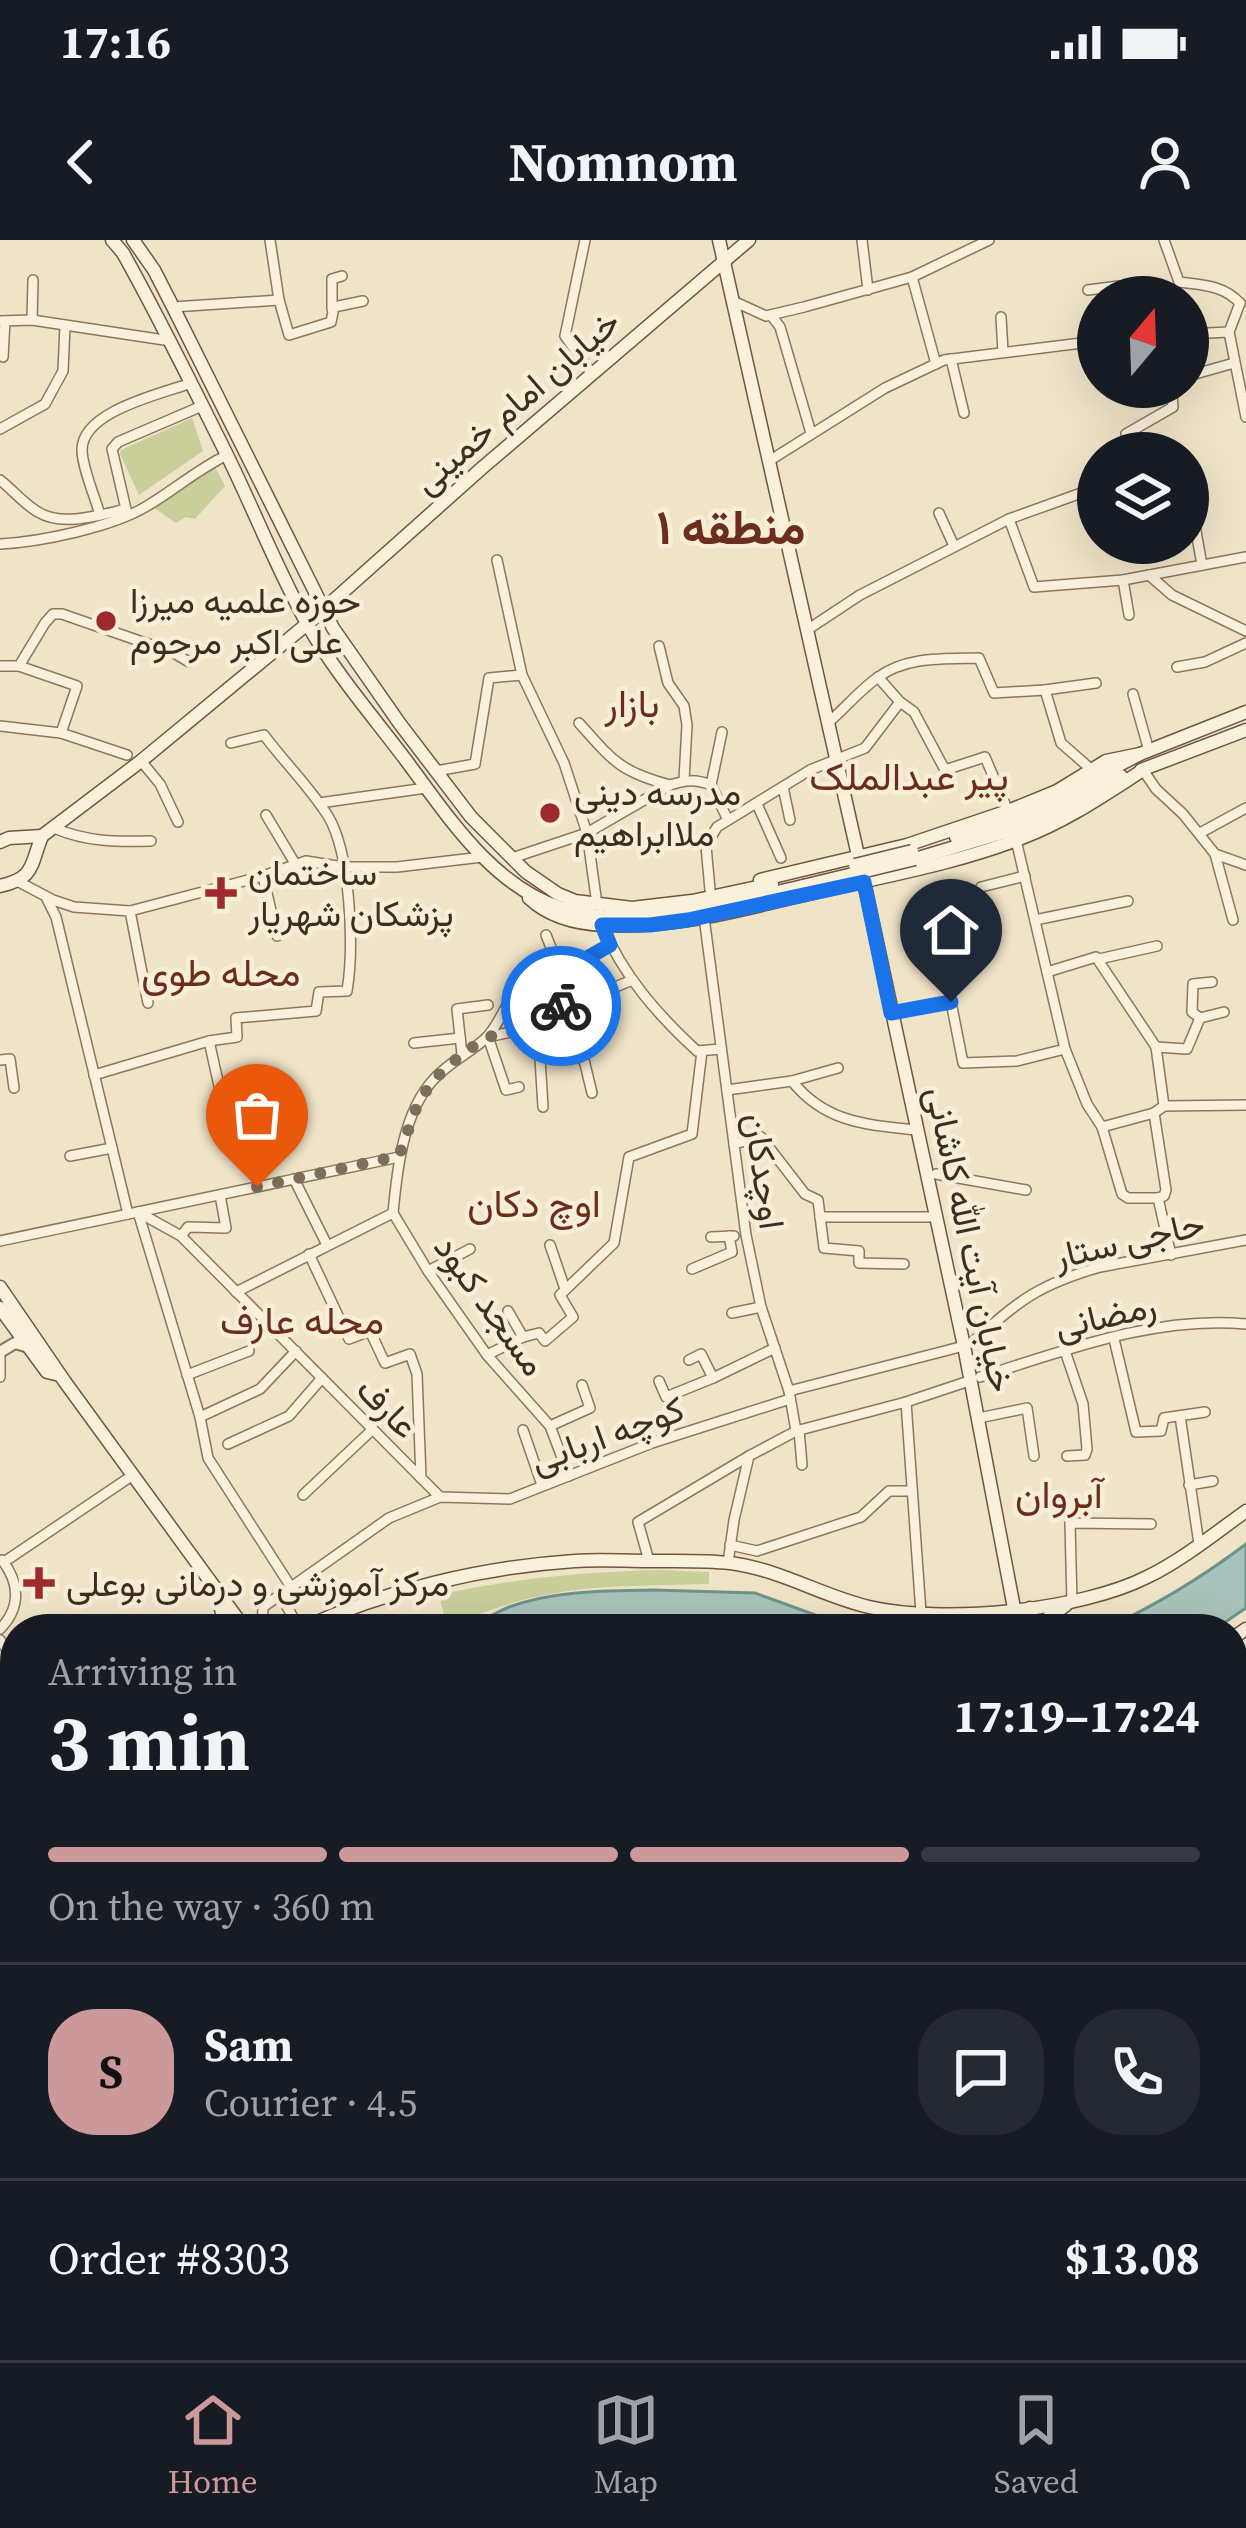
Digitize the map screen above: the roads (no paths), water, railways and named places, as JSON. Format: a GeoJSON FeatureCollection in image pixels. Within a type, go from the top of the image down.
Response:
{"type":"FeatureCollection","features":[{"type":"Feature","properties":{"kind":"main road"},"geometry":{"type":"LineString","coordinates":[[112,240],[172,341],[307,623],[482,857],[542,910],[556,916],[602,925],[668,923],[870,880],[1057,790],[1106,761],[1144,752],[1246,712]]}},
{"type":"Feature","properties":{"kind":"main road"},"geometry":{"type":"LineString","coordinates":[[133,240],[154,270],[347,649],[471,817],[553,898]]}},
{"type":"Feature","properties":{"kind":"main road","name":"خیابان امام خمینی"},"geometry":{"type":"LineString","coordinates":[[307,623],[588,368],[749,240]]}},
{"type":"Feature","properties":{"kind":"main road"},"geometry":{"type":"LineString","coordinates":[[719,241],[836,761],[864,855]]}},
{"type":"Feature","properties":{"kind":"main road"},"geometry":{"type":"LineString","coordinates":[[1,840],[42,836],[54,828],[134,758],[307,623]]}},
{"type":"Feature","properties":{"kind":"main road"},"geometry":{"type":"LineString","coordinates":[[526,872],[596,897],[658,899],[864,855],[912,856],[1016,840],[1077,813],[1143,770],[1246,730]]}},
{"type":"Feature","properties":{"kind":"main road"},"geometry":{"type":"LineString","coordinates":[[521,888],[586,914],[662,915],[1025,826],[1052,814],[1144,752]]}},
{"type":"Feature","properties":{"kind":"main road"},"geometry":{"type":"LineString","coordinates":[[1114,774],[1143,770]]}},
{"type":"Feature","properties":{"kind":"main road"},"geometry":{"type":"LineString","coordinates":[[0,886],[19,882],[28,874],[42,836]]}},
{"type":"Feature","properties":{"kind":"main road","name":"خیابان آیت الله کاشانی"},"geometry":{"type":"LineString","coordinates":[[864,855],[917,1130],[984,1417],[1014,1614]]}},
{"type":"Feature","properties":{"kind":"main road"},"geometry":{"type":"LineString","coordinates":[[821,866],[832,875],[825,890]]}},
{"type":"Feature","properties":{"kind":"main road"},"geometry":{"type":"LineString","coordinates":[[0,1287],[29,1347],[47,1372],[60,1375]]}},
{"type":"Feature","properties":{"kind":"main road"},"geometry":{"type":"LineString","coordinates":[[0,1308],[60,1375],[234,1614]]}},
{"type":"Feature","properties":{"kind":"main road"},"geometry":{"type":"LineString","coordinates":[[340,1614],[466,1575],[579,1561],[728,1563],[859,1605],[896,1612],[1014,1610],[1070,1603],[1146,1578],[1246,1511]]}},
{"type":"Feature","properties":{"kind":"main road"},"geometry":{"type":"LineString","coordinates":[[217,1590],[222,1614]]}},
{"type":"Feature","properties":{"kind":"main road"},"geometry":{"type":"LineString","coordinates":[[1054,1614],[1070,1603]]}},
{"type":"Feature","properties":{"kind":"main road"},"geometry":{"type":"LineString","coordinates":[[1030,1608],[1033,1614]]}},
{"type":"Feature","properties":{"kind":"main road"},"geometry":{"type":"LineString","coordinates":[[982,1612],[987,1614]]}},
{"type":"Feature","properties":{"kind":"street"},"geometry":{"type":"LineString","coordinates":[[270,240],[289,335],[331,322],[332,279],[342,276]]}},
{"type":"Feature","properties":{"kind":"street"},"geometry":{"type":"LineString","coordinates":[[586,240],[565,336],[588,368]]}},
{"type":"Feature","properties":{"kind":"street"},"geometry":{"type":"LineString","coordinates":[[862,240],[869,290]]}},
{"type":"Feature","properties":{"kind":"street"},"geometry":{"type":"LineString","coordinates":[[733,301],[771,315],[911,277],[989,240]]}},
{"type":"Feature","properties":{"kind":"street"},"geometry":{"type":"LineString","coordinates":[[1164,240],[1177,276]]}},
{"type":"Feature","properties":{"kind":"street"},"geometry":{"type":"LineString","coordinates":[[911,277],[937,364]]}},
{"type":"Feature","properties":{"kind":"street"},"geometry":{"type":"LineString","coordinates":[[32,320],[33,280]]}},
{"type":"Feature","properties":{"kind":"street"},"geometry":{"type":"LineString","coordinates":[[1209,286],[1243,302],[1229,332],[1246,417]]}},
{"type":"Feature","properties":{"kind":"street"},"geometry":{"type":"LineString","coordinates":[[173,307],[279,300]]}},
{"type":"Feature","properties":{"kind":"street"},"geometry":{"type":"LineString","coordinates":[[332,309],[363,301]]}},
{"type":"Feature","properties":{"kind":"street"},"geometry":{"type":"LineString","coordinates":[[771,315],[780,327],[812,433]]}},
{"type":"Feature","properties":{"kind":"street"},"geometry":{"type":"LineString","coordinates":[[1001,317],[1003,352]]}},
{"type":"Feature","properties":{"kind":"street"},"geometry":{"type":"LineString","coordinates":[[3,357],[2,321],[32,320],[172,341]]}},
{"type":"Feature","properties":{"kind":"street"},"geometry":{"type":"LineString","coordinates":[[0,430],[45,404],[63,371],[65,326]]}},
{"type":"Feature","properties":{"kind":"street"},"geometry":{"type":"LineString","coordinates":[[1209,332],[1229,332]]}},
{"type":"Feature","properties":{"kind":"street"},"geometry":{"type":"LineString","coordinates":[[769,461],[885,388],[937,364],[1077,343]]}},
{"type":"Feature","properties":{"kind":"street"},"geometry":{"type":"LineString","coordinates":[[951,359],[964,413]]}},
{"type":"Feature","properties":{"kind":"street"},"geometry":{"type":"LineString","coordinates":[[1209,370],[1234,363]]}},
{"type":"Feature","properties":{"kind":"street"},"geometry":{"type":"LineString","coordinates":[[100,515],[82,450],[92,425],[191,383]]}},
{"type":"Feature","properties":{"kind":"street"},"geometry":{"type":"LineString","coordinates":[[0,480],[39,513],[52,518],[125,509],[112,449],[118,442],[202,406]]}},
{"type":"Feature","properties":{"kind":"street"},"geometry":{"type":"LineString","coordinates":[[1129,432],[1170,408]]}},
{"type":"Feature","properties":{"kind":"street"},"geometry":{"type":"LineString","coordinates":[[0,544],[43,539],[142,509],[227,455]]}},
{"type":"Feature","properties":{"kind":"street"},"geometry":{"type":"LineString","coordinates":[[807,630],[954,546],[1009,519],[1077,495]]}},
{"type":"Feature","properties":{"kind":"street"},"geometry":{"type":"LineString","coordinates":[[939,513],[954,546]]}},
{"type":"Feature","properties":{"kind":"street"},"geometry":{"type":"LineString","coordinates":[[1009,519],[1034,587],[1123,580],[1246,557]]}},
{"type":"Feature","properties":{"kind":"street"},"geometry":{"type":"LineString","coordinates":[[497,560],[522,675],[565,763],[587,833],[596,897]]}},
{"type":"Feature","properties":{"kind":"street"},"geometry":{"type":"LineString","coordinates":[[1149,575],[1172,595],[1246,631]]}},
{"type":"Feature","properties":{"kind":"street"},"geometry":{"type":"LineString","coordinates":[[1123,580],[1130,615]]}},
{"type":"Feature","properties":{"kind":"street"},"geometry":{"type":"LineString","coordinates":[[20,666],[53,614],[190,662]]}},
{"type":"Feature","properties":{"kind":"street"},"geometry":{"type":"LineString","coordinates":[[1177,667],[1205,662],[1246,643]]}},
{"type":"Feature","properties":{"kind":"street"},"geometry":{"type":"LineString","coordinates":[[659,646],[668,683],[684,706],[684,780]]}},
{"type":"Feature","properties":{"kind":"street"},"geometry":{"type":"LineString","coordinates":[[828,724],[878,677],[923,660],[979,658],[994,693],[1096,683]]}},
{"type":"Feature","properties":{"kind":"street"},"geometry":{"type":"LineString","coordinates":[[0,666],[20,666],[89,690]]}},
{"type":"Feature","properties":{"kind":"street"},"geometry":{"type":"LineString","coordinates":[[436,770],[475,764],[489,679],[522,675]]}},
{"type":"Feature","properties":{"kind":"street"},"geometry":{"type":"LineString","coordinates":[[878,677],[914,712],[945,770],[985,757],[1008,811]]}},
{"type":"Feature","properties":{"kind":"street"},"geometry":{"type":"LineString","coordinates":[[61,733],[77,686]]}},
{"type":"Feature","properties":{"kind":"street"},"geometry":{"type":"LineString","coordinates":[[1045,690],[1060,743],[1092,770]]}},
{"type":"Feature","properties":{"kind":"street"},"geometry":{"type":"LineString","coordinates":[[1133,694],[1144,752]]}},
{"type":"Feature","properties":{"kind":"street"},"geometry":{"type":"LineString","coordinates":[[710,890],[706,846],[717,827],[810,770],[865,748],[900,702]]}},
{"type":"Feature","properties":{"kind":"street"},"geometry":{"type":"LineString","coordinates":[[578,723],[615,763],[640,777],[670,785]]}},
{"type":"Feature","properties":{"kind":"street"},"geometry":{"type":"LineString","coordinates":[[0,726],[61,733],[134,758],[160,784],[178,822]]}},
{"type":"Feature","properties":{"kind":"street"},"geometry":{"type":"LineString","coordinates":[[722,732],[711,785],[727,818]]}},
{"type":"Feature","properties":{"kind":"street"},"geometry":{"type":"LineString","coordinates":[[94,1075],[237,1037],[236,1018],[316,1011],[319,992],[347,991],[352,959],[334,827],[264,735],[231,743]]}},
{"type":"Feature","properties":{"kind":"street"},"geometry":{"type":"LineString","coordinates":[[1143,770],[1215,854],[1233,920]]}},
{"type":"Feature","properties":{"kind":"street"},"geometry":{"type":"LineString","coordinates":[[512,858],[587,833],[670,785],[696,779],[711,785]]}},
{"type":"Feature","properties":{"kind":"street"},"geometry":{"type":"LineString","coordinates":[[319,803],[426,788]]}},
{"type":"Feature","properties":{"kind":"street"},"geometry":{"type":"LineString","coordinates":[[783,788],[790,820]]}},
{"type":"Feature","properties":{"kind":"street"},"geometry":{"type":"LineString","coordinates":[[757,804],[781,858]]}},
{"type":"Feature","properties":{"kind":"street"},"geometry":{"type":"LineString","coordinates":[[1200,833],[1246,808]]}},
{"type":"Feature","properties":{"kind":"street"},"geometry":{"type":"LineString","coordinates":[[266,814],[296,865]]}},
{"type":"Feature","properties":{"kind":"street"},"geometry":{"type":"LineString","coordinates":[[54,828],[104,842],[151,841]]}},
{"type":"Feature","properties":{"kind":"street"},"geometry":{"type":"LineString","coordinates":[[1016,840],[1065,1049],[1087,1104],[1102,1127],[1122,1194],[1159,1198],[1166,1190],[1156,1047],[1099,959]]}},
{"type":"Feature","properties":{"kind":"street"},"geometry":{"type":"LineString","coordinates":[[1215,854],[1246,865]]}},
{"type":"Feature","properties":{"kind":"street"},"geometry":{"type":"LineString","coordinates":[[19,882],[74,907],[130,911],[306,861],[397,867],[482,857]]}},
{"type":"Feature","properties":{"kind":"street"},"geometry":{"type":"LineString","coordinates":[[263,876],[277,936]]}},
{"type":"Feature","properties":{"kind":"street"},"geometry":{"type":"LineString","coordinates":[[981,886],[1024,876]]}},
{"type":"Feature","properties":{"kind":"street"},"geometry":{"type":"LineString","coordinates":[[43,895],[56,917],[112,1148],[187,1375],[208,1458],[291,1587]]}},
{"type":"Feature","properties":{"kind":"street"},"geometry":{"type":"LineString","coordinates":[[1035,920],[1128,901]]}},
{"type":"Feature","properties":{"kind":"street"},"geometry":{"type":"LineString","coordinates":[[130,911],[148,1003]]}},
{"type":"Feature","properties":{"kind":"street","name":"اوچدکان"},"geometry":{"type":"LineString","coordinates":[[707,916],[746,1235],[761,1307],[790,1395],[802,1465]]}},
{"type":"Feature","properties":{"kind":"street"},"geometry":{"type":"LineString","coordinates":[[602,925],[632,980],[665,1022],[697,1051],[721,1049]]}},
{"type":"Feature","properties":{"kind":"street"},"geometry":{"type":"LineString","coordinates":[[546,935],[561,973],[573,1057],[584,1060],[592,1093]]}},
{"type":"Feature","properties":{"kind":"street"},"geometry":{"type":"LineString","coordinates":[[561,973],[610,945]]}},
{"type":"Feature","properties":{"kind":"street"},"geometry":{"type":"LineString","coordinates":[[1047,972],[1090,957],[1157,946]]}},
{"type":"Feature","properties":{"kind":"street"},"geometry":{"type":"LineString","coordinates":[[352,959],[368,953]]}},
{"type":"Feature","properties":{"kind":"street"},"geometry":{"type":"LineString","coordinates":[[236,1292],[393,1213],[399,1156],[415,1111],[431,1082],[462,1054],[488,1037],[538,1026],[548,1016],[632,980]]}},
{"type":"Feature","properties":{"kind":"street"},"geometry":{"type":"LineString","coordinates":[[1212,982],[1193,984],[1192,1012],[1201,1018],[1223,1012]]}},
{"type":"Feature","properties":{"kind":"street"},"geometry":{"type":"LineString","coordinates":[[515,989],[488,1037],[506,1090],[519,1088]]}},
{"type":"Feature","properties":{"kind":"street"},"geometry":{"type":"LineString","coordinates":[[940,991],[944,1003]]}},
{"type":"Feature","properties":{"kind":"street"},"geometry":{"type":"LineString","coordinates":[[897,1012],[951,1002],[963,1063],[1018,1061],[1065,1049]]}},
{"type":"Feature","properties":{"kind":"street"},"geometry":{"type":"LineString","coordinates":[[462,1054],[457,1009],[488,1005]]}},
{"type":"Feature","properties":{"kind":"street"},"geometry":{"type":"LineString","coordinates":[[1156,1047],[1187,1048],[1201,1018]]}},
{"type":"Feature","properties":{"kind":"street"},"geometry":{"type":"LineString","coordinates":[[538,1026],[543,1107]]}},
{"type":"Feature","properties":{"kind":"street"},"geometry":{"type":"LineString","coordinates":[[414,1043],[460,1038]]}},
{"type":"Feature","properties":{"kind":"street"},"geometry":{"type":"LineString","coordinates":[[209,1042],[230,1135],[259,1129]]}},
{"type":"Feature","properties":{"kind":"street"},"geometry":{"type":"LineString","coordinates":[[487,1355],[523,1337],[539,1334],[545,1341],[573,1317],[560,1295],[614,1243],[628,1156],[692,1134],[702,1051]]}},
{"type":"Feature","properties":{"kind":"street"},"geometry":{"type":"LineString","coordinates":[[0,1060],[10,1059],[14,1088]]}},
{"type":"Feature","properties":{"kind":"street"},"geometry":{"type":"LineString","coordinates":[[727,1090],[792,1081],[838,1068]]}},
{"type":"Feature","properties":{"kind":"street"},"geometry":{"type":"LineString","coordinates":[[792,1081],[815,1105],[838,1118],[917,1130]]}},
{"type":"Feature","properties":{"kind":"street"},"geometry":{"type":"LineString","coordinates":[[1102,1127],[1159,1109],[1246,1105]]}},
{"type":"Feature","properties":{"kind":"street"},"geometry":{"type":"LineString","coordinates":[[734,1144],[761,1137],[805,1194],[818,1200],[824,1248],[859,1251],[859,1263],[904,1264]]}},
{"type":"Feature","properties":{"kind":"street"},"geometry":{"type":"LineString","coordinates":[[70,1156],[112,1148]]}},
{"type":"Feature","properties":{"kind":"street"},"geometry":{"type":"LineString","coordinates":[[0,1241],[399,1156]]}},
{"type":"Feature","properties":{"kind":"street"},"geometry":{"type":"LineString","coordinates":[[936,1174],[1026,1190]]}},
{"type":"Feature","properties":{"kind":"street"},"geometry":{"type":"LineString","coordinates":[[294,1179],[327,1245]]}},
{"type":"Feature","properties":{"kind":"street"},"geometry":{"type":"LineString","coordinates":[[181,1236],[188,1227],[226,1228],[220,1195]]}},
{"type":"Feature","properties":{"kind":"street"},"geometry":{"type":"LineString","coordinates":[[1159,1198],[1171,1255]]}},
{"type":"Feature","properties":{"kind":"street","name":"عارف"},"geometry":{"type":"LineString","coordinates":[[133,1213],[181,1236],[440,1497]]}},
{"type":"Feature","properties":{"kind":"street","name":"مسجد کبود"},"geometry":{"type":"LineString","coordinates":[[393,1213],[487,1355],[550,1426]]}},
{"type":"Feature","properties":{"kind":"street"},"geometry":{"type":"LineString","coordinates":[[820,1216],[936,1217]]}},
{"type":"Feature","properties":{"kind":"street"},"geometry":{"type":"LineString","coordinates":[[711,1237],[746,1235]]}},
{"type":"Feature","properties":{"kind":"street"},"geometry":{"type":"LineString","coordinates":[[692,1269],[732,1252],[729,1236]]}},
{"type":"Feature","properties":{"kind":"street","name":"حاجی ستار"},"geometry":{"type":"LineString","coordinates":[[790,1395],[968,1345],[1010,1307],[1042,1288],[1100,1267],[1246,1240]]}},
{"type":"Feature","properties":{"kind":"street"},"geometry":{"type":"LineString","coordinates":[[550,1244],[565,1289]]}},
{"type":"Feature","properties":{"kind":"street"},"geometry":{"type":"LineString","coordinates":[[428,1270],[470,1249]]}},
{"type":"Feature","properties":{"kind":"street"},"geometry":{"type":"LineString","coordinates":[[309,1254],[349,1339],[370,1331],[385,1364],[410,1354],[417,1374],[421,1478]]}},
{"type":"Feature","properties":{"kind":"street"},"geometry":{"type":"LineString","coordinates":[[732,1313],[761,1307]]}},
{"type":"Feature","properties":{"kind":"street"},"geometry":{"type":"LineString","coordinates":[[508,1311],[523,1337]]}},
{"type":"Feature","properties":{"kind":"street","name":"رمضانی"},"geometry":{"type":"LineString","coordinates":[[649,1561],[638,1522],[797,1431],[1114,1339],[1189,1324],[1246,1324]]}},
{"type":"Feature","properties":{"kind":"street"},"geometry":{"type":"LineString","coordinates":[[0,1377],[0,1351],[21,1327]]}},
{"type":"Feature","properties":{"kind":"street"},"geometry":{"type":"LineString","coordinates":[[1114,1339],[1136,1432],[1159,1432],[1162,1419],[1205,1412]]}},
{"type":"Feature","properties":{"kind":"street"},"geometry":{"type":"LineString","coordinates":[[0,1351],[15,1343],[29,1347]]}},
{"type":"Feature","properties":{"kind":"street"},"geometry":{"type":"LineString","coordinates":[[659,1381],[666,1397],[775,1348]]}},
{"type":"Feature","properties":{"kind":"street"},"geometry":{"type":"LineString","coordinates":[[187,1375],[249,1351]]}},
{"type":"Feature","properties":{"kind":"street"},"geometry":{"type":"LineString","coordinates":[[1065,1351],[1083,1404],[1087,1450],[1085,1455],[1067,1456]]}},
{"type":"Feature","properties":{"kind":"street"},"geometry":{"type":"LineString","coordinates":[[200,1417],[260,1389],[296,1352]]}},
{"type":"Feature","properties":{"kind":"street"},"geometry":{"type":"LineString","coordinates":[[689,1360],[701,1354],[713,1378]]}},
{"type":"Feature","properties":{"kind":"street"},"geometry":{"type":"LineString","coordinates":[[228,1444],[290,1416],[322,1378]]}},
{"type":"Feature","properties":{"kind":"street"},"geometry":{"type":"LineString","coordinates":[[568,1476],[550,1426],[590,1408],[581,1385]]}},
{"type":"Feature","properties":{"kind":"street","name":"کوچه اربابی"},"geometry":{"type":"LineString","coordinates":[[440,1497],[510,1499],[790,1395]]}},
{"type":"Feature","properties":{"kind":"street"},"geometry":{"type":"LineString","coordinates":[[906,1402],[920,1613]]}},
{"type":"Feature","properties":{"kind":"street"},"geometry":{"type":"LineString","coordinates":[[984,1417],[1027,1408],[1034,1456]]}},
{"type":"Feature","properties":{"kind":"street"},"geometry":{"type":"LineString","coordinates":[[1180,1416],[1199,1544]]}},
{"type":"Feature","properties":{"kind":"street"},"geometry":{"type":"LineString","coordinates":[[303,1495],[373,1429]]}},
{"type":"Feature","properties":{"kind":"street"},"geometry":{"type":"LineString","coordinates":[[524,1430],[542,1485]]}},
{"type":"Feature","properties":{"kind":"street"},"geometry":{"type":"LineString","coordinates":[[728,1563],[749,1456]]}},
{"type":"Feature","properties":{"kind":"street"},"geometry":{"type":"LineString","coordinates":[[11,1614],[17,1592],[2,1560],[133,1475]]}},
{"type":"Feature","properties":{"kind":"street"},"geometry":{"type":"LineString","coordinates":[[1189,1485],[1214,1480]]}},
{"type":"Feature","properties":{"kind":"street"},"geometry":{"type":"LineString","coordinates":[[730,1544],[757,1551],[861,1517],[889,1491],[912,1491]]}},
{"type":"Feature","properties":{"kind":"street"},"geometry":{"type":"LineString","coordinates":[[263,1614],[263,1606],[389,1518],[440,1497]]}},
{"type":"Feature","properties":{"kind":"street"},"geometry":{"type":"LineString","coordinates":[[1070,1603],[1070,1523],[1151,1524]]}},
{"type":"Feature","properties":{"kind":"street"},"geometry":{"type":"LineString","coordinates":[[280,1595],[291,1614]]}},
{"type":"Feature","properties":{"kind":"water"},"geometry":{"type":"Polygon","coordinates":[[[1246,1544],[1246,1608],[1237,1614],[1135,1614],[1177,1591],[1246,1544]]]}},
{"type":"Feature","properties":{"kind":"water"},"geometry":{"type":"Polygon","coordinates":[[[581,1592],[755,1593],[813,1614],[495,1614],[544,1597],[581,1592]]]}},
{"type":"Feature","properties":{"kind":"place","name":"حوزه علمیه میرزا علی اکبر مرحوم"},"geometry":{"type":"Point","coordinates":[106,621]}},
{"type":"Feature","properties":{"kind":"place","name":"مدرسه دینی ملاابراهیم"},"geometry":{"type":"Point","coordinates":[550,813]}},
{"type":"Feature","properties":{"kind":"place","name":"ساختمان پزشکان شهریار"},"geometry":{"type":"Point","coordinates":[221,893]}},
{"type":"Feature","properties":{"kind":"place","name":"مرکز آموزشی و درمانی بوعلی"},"geometry":{"type":"Point","coordinates":[39,1583]}},
{"type":"Feature","properties":{"kind":"district","name":"منطقه ۱"},"geometry":{"type":"Point","coordinates":[731,527]}},
{"type":"Feature","properties":{"kind":"district","name":"بازار"},"geometry":{"type":"Point","coordinates":[632,703]}},
{"type":"Feature","properties":{"kind":"district","name":"پیر عبدالملک"},"geometry":{"type":"Point","coordinates":[909,776]}},
{"type":"Feature","properties":{"kind":"district","name":"محله طوی"},"geometry":{"type":"Point","coordinates":[221,972]}},
{"type":"Feature","properties":{"kind":"district","name":"اوچ دکان"},"geometry":{"type":"Point","coordinates":[534,1203]}},
{"type":"Feature","properties":{"kind":"district","name":"محله عارف"},"geometry":{"type":"Point","coordinates":[302,1320]}},
{"type":"Feature","properties":{"kind":"district","name":"آبروان"},"geometry":{"type":"Point","coordinates":[1059,1494]}}]}
